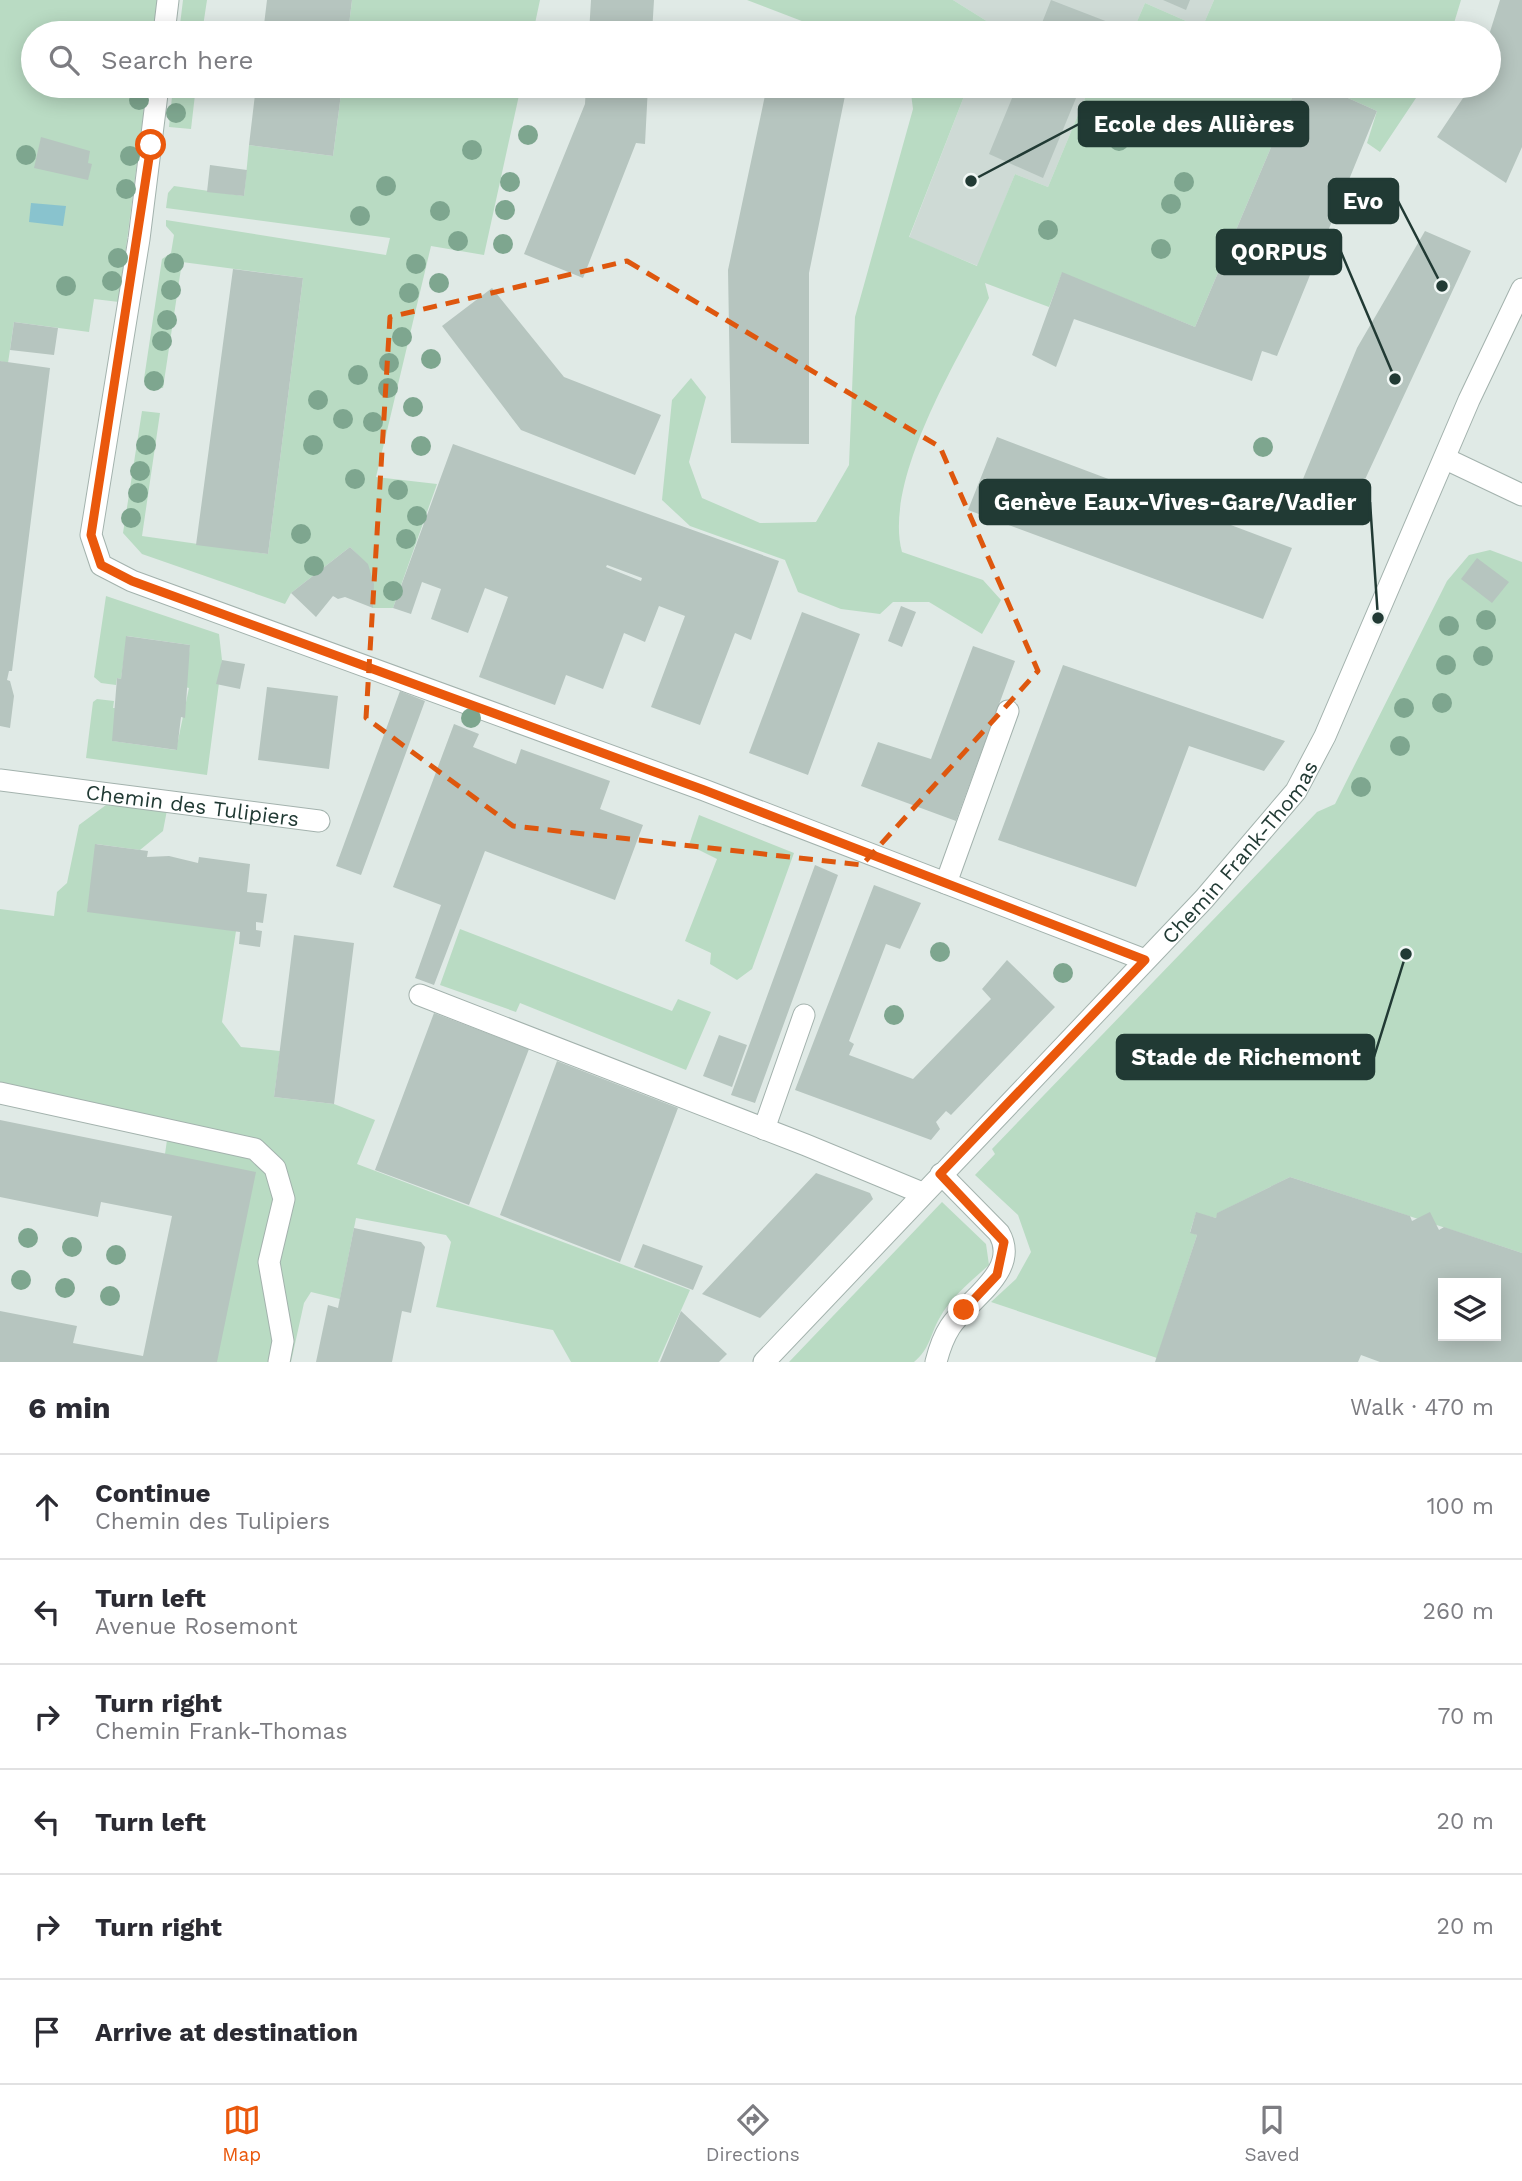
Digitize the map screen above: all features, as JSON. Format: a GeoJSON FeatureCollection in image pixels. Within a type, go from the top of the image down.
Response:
{"type":"FeatureCollection","features":[{"type":"Feature","properties":{"kind":"street"},"geometry":{"type":"LineString","coordinates":[[165,21],[168,0]]}},
{"type":"Feature","properties":{"kind":"street"},"geometry":{"type":"LineString","coordinates":[[157,98],[139,239],[91,535],[101,565],[132,581],[652,771],[1145,960]]}},
{"type":"Feature","properties":{"kind":"street","name":"Chemin Frank-Thomas"},"geometry":{"type":"LineString","coordinates":[[764,1362],[1204,899],[1296,791],[1325,736],[1446,459],[1469,400],[1522,289]]}},
{"type":"Feature","properties":{"kind":"street"},"geometry":{"type":"LineString","coordinates":[[1446,459],[1522,495]]}},
{"type":"Feature","properties":{"kind":"street"},"geometry":{"type":"LineString","coordinates":[[946,884],[1008,711]]}},
{"type":"Feature","properties":{"kind":"street","name":"Chemin des Tulipiers"},"geometry":{"type":"LineString","coordinates":[[0,780],[318,821]]}},
{"type":"Feature","properties":{"kind":"street"},"geometry":{"type":"LineString","coordinates":[[420,995],[764,1129],[922,1194]]}},
{"type":"Feature","properties":{"kind":"street"},"geometry":{"type":"LineString","coordinates":[[764,1129],[804,1015]]}},
{"type":"Feature","properties":{"kind":"street"},"geometry":{"type":"LineString","coordinates":[[0,1093],[255,1149],[275,1168],[284,1199],[269,1262],[283,1341],[279,1362]]}},
{"type":"Feature","properties":{"kind":"street"},"geometry":{"type":"LineString","coordinates":[[936,1362],[951,1326],[997,1275],[1004,1253],[1004,1242],[999,1233],[940,1174]]}},
{"type":"Feature","properties":{"kind":"highlighted area"},"geometry":{"type":"Polygon","coordinates":[[[627,261],[940,447],[1038,671],[862,865],[513,826],[366,718],[390,317],[627,261]]]}},
{"type":"Feature","properties":{"kind":"shaded area"},"geometry":{"type":"Polygon","coordinates":[[[953,0],[1214,0],[1205,21],[1186,21],[1145,3],[1137,21],[987,21],[953,0]]]}},
{"type":"Feature","properties":{"kind":"shaded area"},"geometry":{"type":"Polygon","coordinates":[[[963,98],[1085,98],[1048,187],[1015,174],[978,266],[909,238],[963,98]]]}},
{"type":"Feature","properties":{"kind":"green space"},"geometry":{"type":"Polygon","coordinates":[[[0,0],[158,0],[155,21],[21,21],[21,98],[145,98],[119,302],[94,299],[89,332],[14,322],[8,363],[0,361],[0,0]]]}},
{"type":"Feature","properties":{"kind":"green space"},"geometry":{"type":"Polygon","coordinates":[[[183,0],[207,0],[204,21],[180,21],[183,0]]]}},
{"type":"Feature","properties":{"kind":"green space"},"geometry":{"type":"Polygon","coordinates":[[[352,0],[540,0],[536,21],[349,21],[352,0]]]}},
{"type":"Feature","properties":{"kind":"green space"},"geometry":{"type":"Polygon","coordinates":[[[747,0],[953,0],[987,21],[802,21],[747,0]]]}},
{"type":"Feature","properties":{"kind":"green space"},"geometry":{"type":"Polygon","coordinates":[[[1214,0],[1461,0],[1455,21],[1205,21],[1214,0]]]}},
{"type":"Feature","properties":{"kind":"green space"},"geometry":{"type":"Polygon","coordinates":[[[1145,3],[1186,21],[1137,21],[1145,3]]]}},
{"type":"Feature","properties":{"kind":"green space"},"geometry":{"type":"Polygon","coordinates":[[[172,98],[195,98],[191,129],[169,127],[172,98]]]}},
{"type":"Feature","properties":{"kind":"green space"},"geometry":{"type":"Polygon","coordinates":[[[340,98],[518,98],[484,255],[431,246],[376,477],[437,484],[393,608],[373,608],[370,574],[363,561],[350,547],[291,593],[285,604],[142,554],[123,533],[142,411],[160,413],[142,536],[268,554],[303,278],[182,262],[163,388],[149,385],[144,379],[162,259],[171,253],[174,235],[166,226],[166,220],[386,255],[390,238],[166,208],[168,193],[174,186],[244,196],[249,145],[333,156],[340,98]]]}},
{"type":"Feature","properties":{"kind":"green space"},"geometry":{"type":"Polygon","coordinates":[[[912,98],[963,98],[909,237],[977,266],[1015,174],[1048,187],[1085,98],[1292,98],[1195,327],[1062,273],[1049,307],[985,283],[989,298],[942,388],[912,457],[903,491],[899,523],[902,552],[983,580],[1001,600],[982,634],[929,602],[893,602],[880,614],[841,609],[798,592],[785,560],[690,526],[662,500],[672,400],[691,378],[706,397],[689,462],[702,498],[760,523],[816,522],[849,465],[855,317],[913,109],[912,98]]]}},
{"type":"Feature","properties":{"kind":"green space"},"geometry":{"type":"Polygon","coordinates":[[[1348,98],[1416,98],[1380,152],[1367,143],[1377,111],[1348,98]]]}},
{"type":"Feature","properties":{"kind":"green space"},"geometry":{"type":"Polygon","coordinates":[[[1490,550],[1522,562],[1522,1253],[1290,1177],[1218,1213],[1216,1218],[1196,1213],[1190,1232],[1197,1235],[1157,1358],[991,1302],[1016,1279],[1031,1252],[1018,1215],[975,1175],[995,1154],[992,1149],[1317,812],[1335,804],[1447,581],[1469,555],[1490,550]]]}},
{"type":"Feature","properties":{"kind":"green space"},"geometry":{"type":"Polygon","coordinates":[[[106,596],[219,634],[222,660],[207,775],[86,758],[93,702],[97,699],[114,701],[113,708],[117,708],[113,741],[176,750],[189,688],[185,687],[190,645],[127,636],[121,679],[117,678],[116,685],[101,683],[94,677],[106,596]]]}},
{"type":"Feature","properties":{"kind":"green space"},"geometry":{"type":"Polygon","coordinates":[[[106,805],[167,810],[163,831],[140,850],[96,844],[236,931],[222,1022],[241,1047],[280,1051],[274,1097],[334,1104],[375,1120],[357,1164],[690,1290],[658,1362],[571,1362],[553,1330],[436,1307],[451,1242],[446,1235],[356,1218],[340,1299],[311,1292],[304,1303],[291,1362],[217,1362],[165,1154],[167,1140],[0,1104],[0,909],[54,916],[57,892],[67,883],[79,825],[106,805]]]}},
{"type":"Feature","properties":{"kind":"green space"},"geometry":{"type":"Polygon","coordinates":[[[699,815],[794,853],[752,969],[737,980],[710,964],[711,953],[685,941],[717,859],[689,845],[699,815]]]}},
{"type":"Feature","properties":{"kind":"green space"},"geometry":{"type":"Polygon","coordinates":[[[460,929],[672,1011],[678,999],[711,1012],[686,1070],[520,1003],[516,1012],[440,985],[460,929]]]}},
{"type":"Feature","properties":{"kind":"green space"},"geometry":{"type":"Polygon","coordinates":[[[942,1202],[986,1244],[989,1265],[949,1304],[919,1357],[914,1362],[789,1362],[942,1202]]]}},
{"type":"Feature","properties":{"kind":"water"},"geometry":{"type":"Polygon","coordinates":[[[31,203],[66,206],[63,226],[29,222],[31,203]]]}},
{"type":"Feature","properties":{"kind":"building"},"geometry":{"type":"Polygon","coordinates":[[[267,0],[352,0],[349,21],[264,21],[267,0]]]}},
{"type":"Feature","properties":{"kind":"building"},"geometry":{"type":"Polygon","coordinates":[[[591,0],[654,0],[653,21],[590,21],[591,0]]]}},
{"type":"Feature","properties":{"kind":"building"},"geometry":{"type":"Polygon","coordinates":[[[1051,0],[1105,21],[1043,21],[1051,0]]]}},
{"type":"Feature","properties":{"kind":"building"},"geometry":{"type":"Polygon","coordinates":[[[1163,0],[1190,0],[1186,10],[1163,0]]]}},
{"type":"Feature","properties":{"kind":"building"},"geometry":{"type":"Polygon","coordinates":[[[1500,0],[1522,0],[1522,147],[1506,183],[1437,137],[1463,98],[1501,98],[1501,21],[1493,21],[1500,0]]]}},
{"type":"Feature","properties":{"kind":"building"},"geometry":{"type":"Polygon","coordinates":[[[255,98],[340,98],[333,156],[249,145],[255,98]]]}},
{"type":"Feature","properties":{"kind":"building"},"geometry":{"type":"Polygon","coordinates":[[[585,98],[647,98],[645,144],[636,143],[583,278],[524,254],[585,98]]]}},
{"type":"Feature","properties":{"kind":"building"},"geometry":{"type":"Polygon","coordinates":[[[764,98],[845,98],[809,273],[809,444],[731,443],[728,270],[764,98]]]}},
{"type":"Feature","properties":{"kind":"building"},"geometry":{"type":"Polygon","coordinates":[[[1012,98],[1076,98],[1043,178],[989,154],[1012,98]]]}},
{"type":"Feature","properties":{"kind":"building"},"geometry":{"type":"Polygon","coordinates":[[[1292,98],[1348,98],[1377,111],[1277,356],[1262,351],[1252,381],[1074,319],[1056,367],[1032,355],[1062,272],[1195,327],[1292,98]]]}},
{"type":"Feature","properties":{"kind":"building"},"geometry":{"type":"Polygon","coordinates":[[[41,137],[90,151],[88,163],[92,164],[88,180],[34,168],[41,137]]]}},
{"type":"Feature","properties":{"kind":"building"},"geometry":{"type":"Polygon","coordinates":[[[210,165],[247,170],[244,196],[207,192],[210,165]]]}},
{"type":"Feature","properties":{"kind":"building"},"geometry":{"type":"Polygon","coordinates":[[[1425,231],[1471,251],[1355,501],[1303,479],[1357,348],[1425,231]]]}},
{"type":"Feature","properties":{"kind":"building"},"geometry":{"type":"Polygon","coordinates":[[[233,269],[303,278],[268,554],[196,545],[233,269]]]}},
{"type":"Feature","properties":{"kind":"building"},"geometry":{"type":"Polygon","coordinates":[[[492,288],[564,377],[661,415],[635,475],[521,430],[442,326],[492,288]]]}},
{"type":"Feature","properties":{"kind":"building"},"geometry":{"type":"Polygon","coordinates":[[[14,322],[58,328],[54,355],[10,350],[14,322]]]}},
{"type":"Feature","properties":{"kind":"building"},"geometry":{"type":"Polygon","coordinates":[[[0,361],[50,368],[12,671],[9,671],[7,680],[10,681],[14,696],[10,728],[0,726],[0,361]]]}},
{"type":"Feature","properties":{"kind":"building"},"geometry":{"type":"Polygon","coordinates":[[[997,437],[1292,548],[1263,619],[968,510],[997,437]]]}},
{"type":"Feature","properties":{"kind":"building"},"geometry":{"type":"Polygon","coordinates":[[[453,444],[779,561],[751,640],[735,633],[700,725],[651,707],[685,616],[659,606],[645,642],[624,633],[603,689],[566,675],[555,705],[479,677],[508,597],[485,588],[468,633],[431,619],[441,589],[422,582],[411,614],[393,608],[453,444]],[[607,565],[606,567],[641,581],[642,578],[607,565]]]}},
{"type":"Feature","properties":{"kind":"building"},"geometry":{"type":"Polygon","coordinates":[[[350,547],[368,564],[374,584],[373,608],[345,597],[338,599],[333,596],[316,617],[291,593],[350,547]]]}},
{"type":"Feature","properties":{"kind":"building"},"geometry":{"type":"Polygon","coordinates":[[[1477,558],[1509,582],[1492,603],[1461,579],[1477,558]]]}},
{"type":"Feature","properties":{"kind":"building"},"geometry":{"type":"Polygon","coordinates":[[[901,606],[916,612],[902,647],[888,641],[901,606]]]}},
{"type":"Feature","properties":{"kind":"building"},"geometry":{"type":"Polygon","coordinates":[[[802,612],[860,634],[808,775],[749,753],[802,612]]]}},
{"type":"Feature","properties":{"kind":"building"},"geometry":{"type":"Polygon","coordinates":[[[126,636],[190,645],[185,718],[181,717],[177,750],[112,741],[117,678],[121,679],[126,636]]]}},
{"type":"Feature","properties":{"kind":"building"},"geometry":{"type":"Polygon","coordinates":[[[973,646],[1015,661],[956,821],[861,786],[878,742],[931,759],[973,646]]]}},
{"type":"Feature","properties":{"kind":"building"},"geometry":{"type":"Polygon","coordinates":[[[222,660],[245,664],[240,689],[216,684],[222,660]]]}},
{"type":"Feature","properties":{"kind":"building"},"geometry":{"type":"Polygon","coordinates":[[[1063,665],[1285,741],[1264,771],[1189,746],[1136,887],[998,840],[1063,665]]]}},
{"type":"Feature","properties":{"kind":"building"},"geometry":{"type":"Polygon","coordinates":[[[267,687],[338,696],[329,769],[258,760],[267,687]]]}},
{"type":"Feature","properties":{"kind":"building"},"geometry":{"type":"Polygon","coordinates":[[[400,691],[425,701],[361,875],[336,866],[400,691]]]}},
{"type":"Feature","properties":{"kind":"building"},"geometry":{"type":"Polygon","coordinates":[[[454,724],[479,734],[473,747],[516,764],[521,749],[610,781],[600,809],[643,825],[615,900],[485,851],[434,985],[415,978],[441,905],[393,887],[454,724]]]}},
{"type":"Feature","properties":{"kind":"building"},"geometry":{"type":"Polygon","coordinates":[[[95,844],[148,851],[147,857],[169,856],[198,863],[199,857],[250,864],[247,892],[267,894],[263,923],[256,922],[256,930],[262,931],[260,947],[239,944],[240,932],[87,912],[95,844]]]}},
{"type":"Feature","properties":{"kind":"building"},"geometry":{"type":"Polygon","coordinates":[[[815,865],[838,875],[755,1103],[731,1095],[815,865]]]}},
{"type":"Feature","properties":{"kind":"building"},"geometry":{"type":"Polygon","coordinates":[[[874,885],[921,903],[900,949],[886,944],[849,1041],[854,1044],[849,1055],[913,1079],[991,999],[982,989],[1007,960],[1055,1007],[951,1115],[946,1111],[936,1122],[940,1129],[931,1140],[795,1090],[874,885]]]}},
{"type":"Feature","properties":{"kind":"building"},"geometry":{"type":"Polygon","coordinates":[[[294,935],[354,943],[334,1104],[274,1097],[294,935]]]}},
{"type":"Feature","properties":{"kind":"building"},"geometry":{"type":"Polygon","coordinates":[[[434,1013],[529,1049],[469,1205],[375,1170],[434,1013]]]}},
{"type":"Feature","properties":{"kind":"building"},"geometry":{"type":"Polygon","coordinates":[[[719,1035],[747,1045],[732,1087],[703,1076],[719,1035]]]}},
{"type":"Feature","properties":{"kind":"building"},"geometry":{"type":"Polygon","coordinates":[[[557,1061],[678,1108],[620,1262],[500,1215],[557,1061]]]}},
{"type":"Feature","properties":{"kind":"building"},"geometry":{"type":"Polygon","coordinates":[[[0,1120],[256,1172],[217,1362],[0,1362],[0,1311],[77,1326],[73,1343],[143,1356],[172,1216],[101,1202],[98,1217],[0,1197],[0,1120]]]}},
{"type":"Feature","properties":{"kind":"building"},"geometry":{"type":"Polygon","coordinates":[[[816,1173],[870,1193],[873,1199],[760,1318],[702,1294],[816,1173]]]}},
{"type":"Feature","properties":{"kind":"building"},"geometry":{"type":"Polygon","coordinates":[[[1290,1177],[1410,1216],[1412,1221],[1430,1212],[1439,1230],[1444,1227],[1522,1253],[1522,1362],[1380,1362],[1361,1355],[1358,1362],[1155,1362],[1197,1235],[1190,1233],[1196,1212],[1216,1218],[1217,1213],[1290,1177]]]}},
{"type":"Feature","properties":{"kind":"building"},"geometry":{"type":"Polygon","coordinates":[[[354,1228],[421,1242],[425,1247],[411,1313],[402,1311],[392,1362],[316,1362],[328,1305],[338,1308],[354,1228]]]}},
{"type":"Feature","properties":{"kind":"building"},"geometry":{"type":"Polygon","coordinates":[[[643,1244],[703,1266],[693,1290],[634,1267],[643,1244]]]}},
{"type":"Feature","properties":{"kind":"building"},"geometry":{"type":"Polygon","coordinates":[[[681,1311],[727,1354],[719,1362],[660,1362],[681,1311]]]}},
{"type":"Feature","properties":{"kind":"place","name":"Ecole des Allières"},"geometry":{"type":"Point","coordinates":[971,181]}},
{"type":"Feature","properties":{"kind":"place","name":"Evo"},"geometry":{"type":"Point","coordinates":[1442,286]}},
{"type":"Feature","properties":{"kind":"place","name":"QORPUS"},"geometry":{"type":"Point","coordinates":[1395,379]}},
{"type":"Feature","properties":{"kind":"place","name":"Genève Eaux-Vives-Gare/Vadier"},"geometry":{"type":"Point","coordinates":[1378,618]}},
{"type":"Feature","properties":{"kind":"place","name":"Stade de Richemont"},"geometry":{"type":"Point","coordinates":[1406,954]}},
{"type":"Feature","properties":{"kind":"route"},"geometry":{"type":"LineString","coordinates":[[151,145],[139,239],[107,423],[91,535],[101,565],[132,581],[704,790],[1145,960],[940,1174],[999,1233],[1004,1242],[1002,1264],[997,1275],[964,1310]]}}]}
